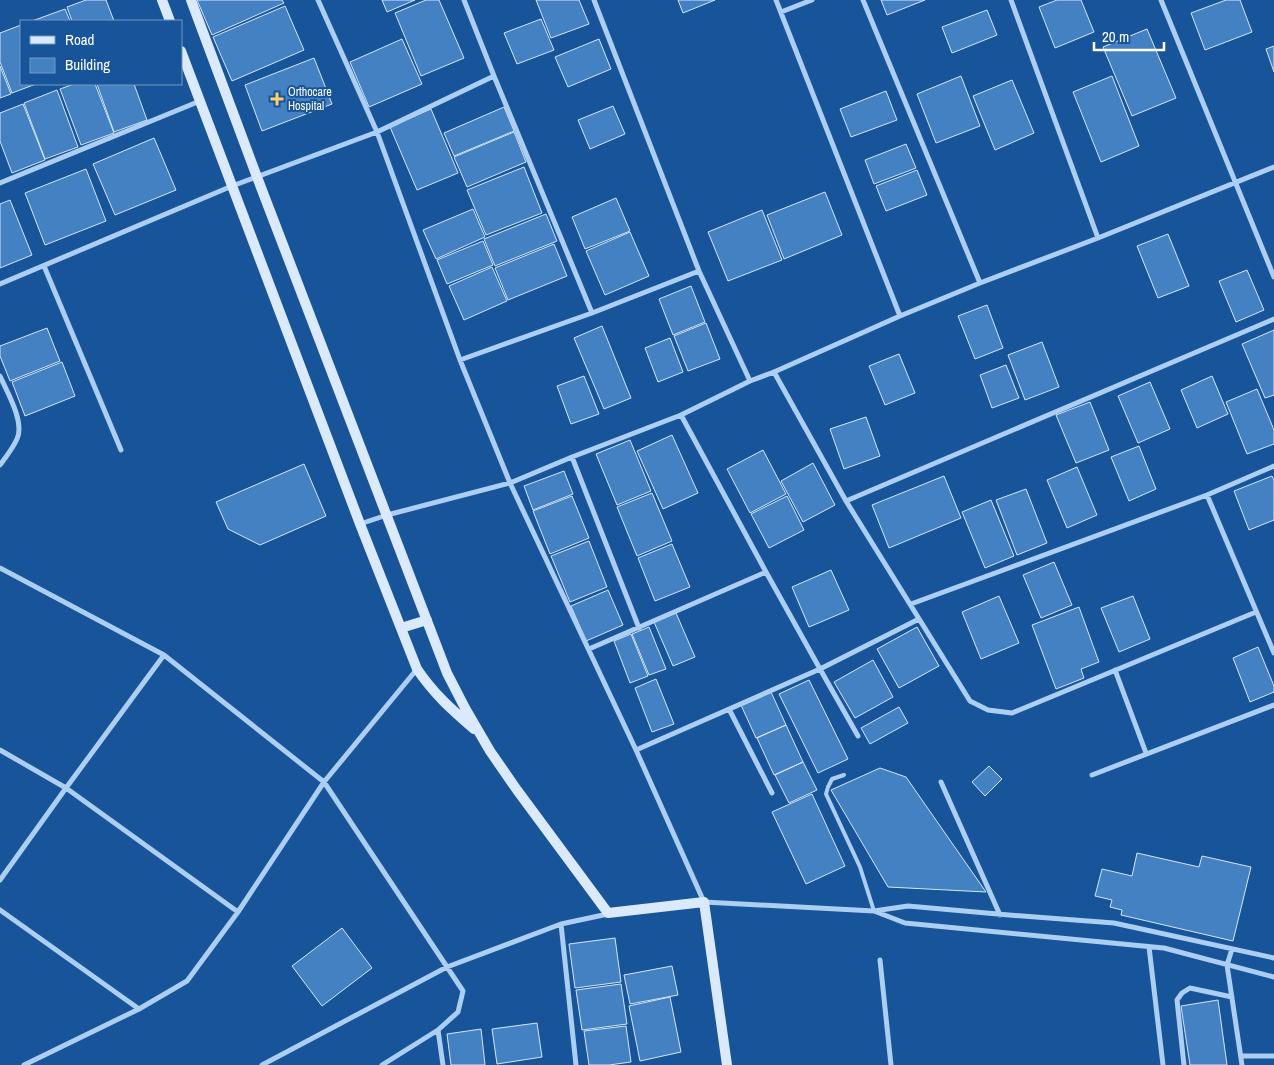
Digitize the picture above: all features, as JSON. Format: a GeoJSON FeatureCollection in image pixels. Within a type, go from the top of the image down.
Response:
{"type":"FeatureCollection","features":[{"type":"Feature","properties":{"kind":"street"},"geometry":{"type":"LineString","coordinates":[[162,0],[170,20]]}},
{"type":"Feature","properties":{"kind":"street"},"geometry":{"type":"LineString","coordinates":[[191,0],[447,673],[480,735],[517,790],[608,914]]}},
{"type":"Feature","properties":{"kind":"street"},"geometry":{"type":"LineString","coordinates":[[318,0],[377,132],[460,360],[510,483],[636,750],[704,902],[727,1065]]}},
{"type":"Feature","properties":{"kind":"street"},"geometry":{"type":"LineString","coordinates":[[464,0],[592,313]]}},
{"type":"Feature","properties":{"kind":"street"},"geometry":{"type":"LineString","coordinates":[[594,0],[699,271],[750,381]]}},
{"type":"Feature","properties":{"kind":"street"},"geometry":{"type":"LineString","coordinates":[[776,0],[900,316]]}},
{"type":"Feature","properties":{"kind":"street"},"geometry":{"type":"LineString","coordinates":[[781,12],[812,0]]}},
{"type":"Feature","properties":{"kind":"street"},"geometry":{"type":"LineString","coordinates":[[863,0],[980,283]]}},
{"type":"Feature","properties":{"kind":"street"},"geometry":{"type":"LineString","coordinates":[[1011,0],[1098,238]]}},
{"type":"Feature","properties":{"kind":"street"},"geometry":{"type":"LineString","coordinates":[[1161,0],[1274,277]]}},
{"type":"Feature","properties":{"kind":"street"},"geometry":{"type":"LineString","coordinates":[[182,54],[360,524],[417,669],[440,700],[480,735]]}},
{"type":"Feature","properties":{"kind":"street"},"geometry":{"type":"LineString","coordinates":[[0,284],[232,186],[377,132],[494,76]]}},
{"type":"Feature","properties":{"kind":"street"},"geometry":{"type":"LineString","coordinates":[[0,183],[200,100]]}},
{"type":"Feature","properties":{"kind":"street"},"geometry":{"type":"LineString","coordinates":[[360,524],[387,515],[510,483],[681,414],[750,381],[900,316],[1274,167]]}},
{"type":"Feature","properties":{"kind":"street"},"geometry":{"type":"LineString","coordinates":[[44,266],[121,450]]}},
{"type":"Feature","properties":{"kind":"street"},"geometry":{"type":"LineString","coordinates":[[460,360],[592,313],[699,271]]}},
{"type":"Feature","properties":{"kind":"street"},"geometry":{"type":"LineString","coordinates":[[846,500],[1274,319]]}},
{"type":"Feature","properties":{"kind":"street"},"geometry":{"type":"LineString","coordinates":[[774,372],[846,500],[970,701],[988,710],[1012,713],[1256,612]]}},
{"type":"Feature","properties":{"kind":"street"},"geometry":{"type":"LineString","coordinates":[[0,376],[18,417],[20,429],[18,438],[0,465]]}},
{"type":"Feature","properties":{"kind":"street"},"geometry":{"type":"LineString","coordinates":[[681,414],[766,572],[858,736]]}},
{"type":"Feature","properties":{"kind":"street"},"geometry":{"type":"LineString","coordinates":[[572,457],[639,628]]}},
{"type":"Feature","properties":{"kind":"street"},"geometry":{"type":"LineString","coordinates":[[911,604],[1207,495],[1274,466]]}},
{"type":"Feature","properties":{"kind":"street"},"geometry":{"type":"LineString","coordinates":[[1207,495],[1274,653]]}},
{"type":"Feature","properties":{"kind":"street"},"geometry":{"type":"LineString","coordinates":[[0,568],[164,655],[324,782],[463,991],[458,1012],[438,1030],[382,1065]]}},
{"type":"Feature","properties":{"kind":"street"},"geometry":{"type":"LineString","coordinates":[[588,649],[766,572]]}},
{"type":"Feature","properties":{"kind":"street"},"geometry":{"type":"LineString","coordinates":[[401,628],[426,620]]}},
{"type":"Feature","properties":{"kind":"street"},"geometry":{"type":"LineString","coordinates":[[636,750],[820,669],[919,620]]}},
{"type":"Feature","properties":{"kind":"street"},"geometry":{"type":"LineString","coordinates":[[0,880],[164,655]]}},
{"type":"Feature","properties":{"kind":"street"},"geometry":{"type":"LineString","coordinates":[[24,1065],[138,1009],[187,981],[238,912],[324,782],[417,669]]}},
{"type":"Feature","properties":{"kind":"street"},"geometry":{"type":"LineString","coordinates":[[1115,670],[1146,753]]}},
{"type":"Feature","properties":{"kind":"street"},"geometry":{"type":"LineString","coordinates":[[1092,775],[1274,705]]}},
{"type":"Feature","properties":{"kind":"street"},"geometry":{"type":"LineString","coordinates":[[729,709],[772,792]]}},
{"type":"Feature","properties":{"kind":"street"},"geometry":{"type":"LineString","coordinates":[[0,750],[66,788],[238,912]]}},
{"type":"Feature","properties":{"kind":"street"},"geometry":{"type":"LineString","coordinates":[[940,782],[1000,914]]}},
{"type":"Feature","properties":{"kind":"street"},"geometry":{"type":"LineString","coordinates":[[262,1065],[447,966],[561,924],[608,914],[704,902],[874,911],[908,906],[1114,923],[1274,958]]}},
{"type":"Feature","properties":{"kind":"street"},"geometry":{"type":"LineString","coordinates":[[0,910],[138,1009]]}},
{"type":"Feature","properties":{"kind":"street"},"geometry":{"type":"LineString","coordinates":[[874,911],[905,923],[1164,948],[1274,977]]}},
{"type":"Feature","properties":{"kind":"street"},"geometry":{"type":"LineString","coordinates":[[561,924],[576,1065]]}},
{"type":"Feature","properties":{"kind":"street"},"geometry":{"type":"LineString","coordinates":[[1149,947],[1164,1065]]}},
{"type":"Feature","properties":{"kind":"street"},"geometry":{"type":"LineString","coordinates":[[1232,949],[1227,965],[1242,1065]]}},
{"type":"Feature","properties":{"kind":"street"},"geometry":{"type":"LineString","coordinates":[[880,960],[891,1065]]}},
{"type":"Feature","properties":{"kind":"street"},"geometry":{"type":"LineString","coordinates":[[1184,1065],[1176,1000],[1190,988],[1232,998]]}},
{"type":"Feature","properties":{"kind":"street"},"geometry":{"type":"LineString","coordinates":[[438,1030],[442,1065]]}},
{"type":"Feature","properties":{"kind":"street"},"geometry":{"type":"LineString","coordinates":[[1241,1056],[1274,1056]]}},
{"type":"Feature","properties":{"kind":"lane"},"geometry":{"type":"LineString","coordinates":[[844,775],[832,779],[826,794],[860,867],[874,911]]}},
{"type":"Feature","properties":{"kind":"building"},"geometry":{"type":"Polygon","coordinates":[[[86,0],[106,0],[114,20],[72,20],[67,7],[86,0]]]}},
{"type":"Feature","properties":{"kind":"building"},"geometry":{"type":"Polygon","coordinates":[[[197,0],[282,0],[284,3],[212,35],[197,0]]]}},
{"type":"Feature","properties":{"kind":"building"},"geometry":{"type":"Polygon","coordinates":[[[382,0],[415,0],[387,12],[382,0]]]}},
{"type":"Feature","properties":{"kind":"building"},"geometry":{"type":"Polygon","coordinates":[[[426,0],[439,0],[464,58],[421,76],[395,13],[426,0]]]}},
{"type":"Feature","properties":{"kind":"building"},"geometry":{"type":"Polygon","coordinates":[[[536,0],[579,0],[589,24],[551,38],[536,0]]]}},
{"type":"Feature","properties":{"kind":"building"},"geometry":{"type":"Polygon","coordinates":[[[678,0],[715,0],[683,13],[678,0]]]}},
{"type":"Feature","properties":{"kind":"building"},"geometry":{"type":"Polygon","coordinates":[[[881,0],[925,0],[887,15],[881,0]]]}},
{"type":"Feature","properties":{"kind":"building"},"geometry":{"type":"Polygon","coordinates":[[[1057,0],[1081,0],[1094,32],[1055,48],[1039,7],[1057,0]]]}},
{"type":"Feature","properties":{"kind":"building"},"geometry":{"type":"Polygon","coordinates":[[[1226,0],[1240,0],[1252,32],[1205,50],[1191,13],[1226,0]]]}},
{"type":"Feature","properties":{"kind":"building"},"geometry":{"type":"Polygon","coordinates":[[[285,6],[304,50],[232,81],[213,37],[285,6]]]}},
{"type":"Feature","properties":{"kind":"building"},"geometry":{"type":"Polygon","coordinates":[[[65,9],[70,20],[35,20],[65,9]]]}},
{"type":"Feature","properties":{"kind":"building"},"geometry":{"type":"Polygon","coordinates":[[[987,10],[997,35],[952,53],[942,27],[987,10]]]}},
{"type":"Feature","properties":{"kind":"building"},"geometry":{"type":"Polygon","coordinates":[[[541,19],[554,50],[517,64],[504,33],[541,19]]]}},
{"type":"Feature","properties":{"kind":"building"},"geometry":{"type":"Polygon","coordinates":[[[20,25],[20,85],[33,85],[12,93],[0,62],[0,33],[20,25]]]}},
{"type":"Feature","properties":{"kind":"building"},"geometry":{"type":"Polygon","coordinates":[[[1147,29],[1176,98],[1132,116],[1103,47],[1147,29]]]}},
{"type":"Feature","properties":{"kind":"building"},"geometry":{"type":"Polygon","coordinates":[[[402,39],[422,84],[369,107],[350,62],[402,39]]]}},
{"type":"Feature","properties":{"kind":"building"},"geometry":{"type":"Polygon","coordinates":[[[599,39],[611,69],[568,87],[555,57],[599,39]]]}},
{"type":"Feature","properties":{"kind":"building"},"geometry":{"type":"Polygon","coordinates":[[[1274,46],[1274,72],[1266,49],[1274,46]]]}},
{"type":"Feature","properties":{"kind":"building"},"geometry":{"type":"Polygon","coordinates":[[[314,58],[332,104],[262,131],[245,85],[314,58]]]}},
{"type":"Feature","properties":{"kind":"building"},"geometry":{"type":"Polygon","coordinates":[[[0,66],[11,94],[0,98],[0,66]]]}},
{"type":"Feature","properties":{"kind":"building"},"geometry":{"type":"Polygon","coordinates":[[[961,76],[980,126],[936,143],[917,94],[961,76]]]}},
{"type":"Feature","properties":{"kind":"building"},"geometry":{"type":"Polygon","coordinates":[[[1112,76],[1139,146],[1101,162],[1073,92],[1112,76]]]}},
{"type":"Feature","properties":{"kind":"building"},"geometry":{"type":"Polygon","coordinates":[[[1012,80],[1034,133],[995,150],[973,96],[1012,80]]]}},
{"type":"Feature","properties":{"kind":"building"},"geometry":{"type":"Polygon","coordinates":[[[71,85],[95,85],[114,133],[81,145],[60,89],[71,85]]]}},
{"type":"Feature","properties":{"kind":"building"},"geometry":{"type":"Polygon","coordinates":[[[97,85],[134,85],[147,120],[114,132],[97,85]]]}},
{"type":"Feature","properties":{"kind":"building"},"geometry":{"type":"Polygon","coordinates":[[[57,90],[78,147],[45,159],[24,103],[57,90]]]}},
{"type":"Feature","properties":{"kind":"building"},"geometry":{"type":"Polygon","coordinates":[[[886,91],[897,120],[851,137],[840,109],[886,91]]]}},
{"type":"Feature","properties":{"kind":"building"},"geometry":{"type":"Polygon","coordinates":[[[23,104],[45,160],[12,173],[0,141],[0,113],[23,104]]]}},
{"type":"Feature","properties":{"kind":"building"},"geometry":{"type":"Polygon","coordinates":[[[613,106],[625,134],[590,149],[578,120],[613,106]]]}},
{"type":"Feature","properties":{"kind":"building"},"geometry":{"type":"Polygon","coordinates":[[[504,107],[514,131],[454,156],[444,133],[504,107]]]}},
{"type":"Feature","properties":{"kind":"building"},"geometry":{"type":"Polygon","coordinates":[[[431,109],[458,173],[417,190],[390,127],[431,109]]]}},
{"type":"Feature","properties":{"kind":"building"},"geometry":{"type":"Polygon","coordinates":[[[514,132],[526,162],[467,187],[454,157],[514,132]]]}},
{"type":"Feature","properties":{"kind":"building"},"geometry":{"type":"Polygon","coordinates":[[[154,138],[176,190],[115,215],[93,164],[154,138]]]}},
{"type":"Feature","properties":{"kind":"building"},"geometry":{"type":"Polygon","coordinates":[[[906,144],[916,168],[874,184],[865,160],[906,144]]]}},
{"type":"Feature","properties":{"kind":"building"},"geometry":{"type":"Polygon","coordinates":[[[524,167],[542,213],[486,235],[467,190],[524,167]]]}},
{"type":"Feature","properties":{"kind":"building"},"geometry":{"type":"Polygon","coordinates":[[[86,169],[106,221],[45,245],[25,193],[86,169]]]}},
{"type":"Feature","properties":{"kind":"building"},"geometry":{"type":"Polygon","coordinates":[[[917,170],[927,195],[886,211],[876,186],[917,170]]]}},
{"type":"Feature","properties":{"kind":"building"},"geometry":{"type":"Polygon","coordinates":[[[825,192],[842,235],[784,259],[767,215],[825,192]]]}},
{"type":"Feature","properties":{"kind":"building"},"geometry":{"type":"Polygon","coordinates":[[[616,198],[630,231],[585,249],[572,217],[616,198]]]}},
{"type":"Feature","properties":{"kind":"building"},"geometry":{"type":"Polygon","coordinates":[[[10,200],[32,255],[0,268],[0,204],[10,200]]]}},
{"type":"Feature","properties":{"kind":"building"},"geometry":{"type":"Polygon","coordinates":[[[473,209],[485,237],[436,259],[423,230],[473,209]]]}},
{"type":"Feature","properties":{"kind":"building"},"geometry":{"type":"Polygon","coordinates":[[[762,210],[782,260],[728,281],[708,232],[762,210]]]}},
{"type":"Feature","properties":{"kind":"building"},"geometry":{"type":"Polygon","coordinates":[[[546,214],[557,241],[495,266],[484,239],[546,214]]]}},
{"type":"Feature","properties":{"kind":"building"},"geometry":{"type":"Polygon","coordinates":[[[630,232],[649,276],[605,295],[586,251],[630,232]]]}},
{"type":"Feature","properties":{"kind":"building"},"geometry":{"type":"Polygon","coordinates":[[[1168,234],[1189,286],[1158,298],[1137,246],[1168,234]]]}},
{"type":"Feature","properties":{"kind":"building"},"geometry":{"type":"Polygon","coordinates":[[[483,241],[493,265],[447,284],[437,260],[483,241]]]}},
{"type":"Feature","properties":{"kind":"building"},"geometry":{"type":"Polygon","coordinates":[[[554,244],[567,276],[508,300],[495,268],[554,244]]]}},
{"type":"Feature","properties":{"kind":"building"},"geometry":{"type":"Polygon","coordinates":[[[492,267],[507,301],[464,320],[449,286],[492,267]]]}},
{"type":"Feature","properties":{"kind":"building"},"geometry":{"type":"Polygon","coordinates":[[[1247,270],[1264,310],[1236,322],[1219,281],[1247,270]]]}},
{"type":"Feature","properties":{"kind":"building"},"geometry":{"type":"Polygon","coordinates":[[[691,286],[705,322],[673,335],[659,299],[691,286]]]}},
{"type":"Feature","properties":{"kind":"building"},"geometry":{"type":"Polygon","coordinates":[[[987,305],[1003,348],[975,359],[958,316],[987,305]]]}},
{"type":"Feature","properties":{"kind":"building"},"geometry":{"type":"Polygon","coordinates":[[[706,323],[720,359],[688,371],[674,336],[706,323]]]}},
{"type":"Feature","properties":{"kind":"building"},"geometry":{"type":"Polygon","coordinates":[[[602,326],[631,398],[604,409],[574,338],[602,326]]]}},
{"type":"Feature","properties":{"kind":"building"},"geometry":{"type":"Polygon","coordinates":[[[47,328],[60,361],[10,381],[0,356],[0,346],[47,328]]]}},
{"type":"Feature","properties":{"kind":"building"},"geometry":{"type":"Polygon","coordinates":[[[1274,330],[1274,395],[1265,398],[1242,344],[1274,330]]]}},
{"type":"Feature","properties":{"kind":"building"},"geometry":{"type":"Polygon","coordinates":[[[670,338],[683,372],[658,382],[645,348],[670,338]]]}},
{"type":"Feature","properties":{"kind":"building"},"geometry":{"type":"Polygon","coordinates":[[[1042,342],[1059,387],[1025,400],[1008,355],[1042,342]]]}},
{"type":"Feature","properties":{"kind":"building"},"geometry":{"type":"Polygon","coordinates":[[[899,354],[915,393],[885,405],[869,366],[899,354]]]}},
{"type":"Feature","properties":{"kind":"building"},"geometry":{"type":"Polygon","coordinates":[[[62,362],[75,396],[25,416],[12,382],[62,362]]]}},
{"type":"Feature","properties":{"kind":"building"},"geometry":{"type":"Polygon","coordinates":[[[1006,365],[1019,398],[992,408],[980,375],[1006,365]]]}},
{"type":"Feature","properties":{"kind":"building"},"geometry":{"type":"Polygon","coordinates":[[[584,376],[599,414],[571,424],[557,386],[584,376]]]}},
{"type":"Feature","properties":{"kind":"building"},"geometry":{"type":"Polygon","coordinates":[[[1212,376],[1228,414],[1197,428],[1181,390],[1212,376]]]}},
{"type":"Feature","properties":{"kind":"building"},"geometry":{"type":"Polygon","coordinates":[[[1150,382],[1170,429],[1138,443],[1118,396],[1150,382]]]}},
{"type":"Feature","properties":{"kind":"building"},"geometry":{"type":"Polygon","coordinates":[[[1257,389],[1274,430],[1274,444],[1247,454],[1226,402],[1257,389]]]}},
{"type":"Feature","properties":{"kind":"building"},"geometry":{"type":"Polygon","coordinates":[[[1090,402],[1109,450],[1076,463],[1056,415],[1090,402]]]}},
{"type":"Feature","properties":{"kind":"building"},"geometry":{"type":"Polygon","coordinates":[[[866,417],[880,456],[844,469],[830,429],[866,417]]]}},
{"type":"Feature","properties":{"kind":"building"},"geometry":{"type":"Polygon","coordinates":[[[672,435],[698,493],[663,509],[637,451],[672,435]]]}},
{"type":"Feature","properties":{"kind":"building"},"geometry":{"type":"Polygon","coordinates":[[[630,440],[651,491],[617,505],[596,454],[630,440]]]}},
{"type":"Feature","properties":{"kind":"building"},"geometry":{"type":"Polygon","coordinates":[[[1139,446],[1156,489],[1129,501],[1111,457],[1139,446]]]}},
{"type":"Feature","properties":{"kind":"building"},"geometry":{"type":"Polygon","coordinates":[[[763,450],[786,494],[750,513],[727,469],[763,450]]]}},
{"type":"Feature","properties":{"kind":"building"},"geometry":{"type":"Polygon","coordinates":[[[813,463],[835,505],[803,522],[781,481],[813,463]]]}},
{"type":"Feature","properties":{"kind":"building"},"geometry":{"type":"Polygon","coordinates":[[[304,464],[326,516],[260,545],[228,529],[216,502],[304,464]]]}},
{"type":"Feature","properties":{"kind":"building"},"geometry":{"type":"Polygon","coordinates":[[[1077,467],[1097,515],[1067,528],[1047,480],[1077,467]]]}},
{"type":"Feature","properties":{"kind":"building"},"geometry":{"type":"Polygon","coordinates":[[[564,471],[573,494],[533,510],[524,486],[564,471]]]}},
{"type":"Feature","properties":{"kind":"building"},"geometry":{"type":"Polygon","coordinates":[[[944,476],[961,518],[889,548],[872,505],[944,476]]]}},
{"type":"Feature","properties":{"kind":"building"},"geometry":{"type":"Polygon","coordinates":[[[1272,476],[1274,480],[1274,520],[1249,530],[1234,491],[1272,476]]]}},
{"type":"Feature","properties":{"kind":"building"},"geometry":{"type":"Polygon","coordinates":[[[1026,489],[1047,543],[1017,555],[996,500],[1026,489]]]}},
{"type":"Feature","properties":{"kind":"building"},"geometry":{"type":"Polygon","coordinates":[[[652,493],[672,541],[637,556],[617,507],[652,493]]]}},
{"type":"Feature","properties":{"kind":"building"},"geometry":{"type":"Polygon","coordinates":[[[572,496],[589,538],[550,554],[533,511],[572,496]]]}},
{"type":"Feature","properties":{"kind":"building"},"geometry":{"type":"Polygon","coordinates":[[[787,496],[804,530],[769,548],[751,514],[787,496]]]}},
{"type":"Feature","properties":{"kind":"building"},"geometry":{"type":"Polygon","coordinates":[[[991,500],[1014,556],[985,568],[962,512],[991,500]]]}},
{"type":"Feature","properties":{"kind":"building"},"geometry":{"type":"Polygon","coordinates":[[[589,541],[607,587],[570,602],[551,556],[589,541]]]}},
{"type":"Feature","properties":{"kind":"building"},"geometry":{"type":"Polygon","coordinates":[[[672,544],[690,587],[655,601],[638,558],[672,544]]]}},
{"type":"Feature","properties":{"kind":"building"},"geometry":{"type":"Polygon","coordinates":[[[1054,562],[1072,605],[1041,618],[1023,575],[1054,562]]]}},
{"type":"Feature","properties":{"kind":"building"},"geometry":{"type":"Polygon","coordinates":[[[831,570],[849,610],[809,627],[792,587],[831,570]]]}},
{"type":"Feature","properties":{"kind":"building"},"geometry":{"type":"Polygon","coordinates":[[[608,590],[623,625],[586,641],[571,606],[608,590]]]}},
{"type":"Feature","properties":{"kind":"building"},"geometry":{"type":"Polygon","coordinates":[[[999,596],[1019,643],[981,659],[962,612],[999,596]]]}},
{"type":"Feature","properties":{"kind":"building"},"geometry":{"type":"Polygon","coordinates":[[[1133,596],[1150,639],[1119,652],[1101,608],[1133,596]]]}},
{"type":"Feature","properties":{"kind":"building"},"geometry":{"type":"Polygon","coordinates":[[[1079,607],[1099,662],[1081,669],[1084,678],[1056,689],[1032,625],[1079,607]]]}},
{"type":"Feature","properties":{"kind":"building"},"geometry":{"type":"Polygon","coordinates":[[[676,613],[695,657],[673,666],[654,622],[676,613]]]}},
{"type":"Feature","properties":{"kind":"building"},"geometry":{"type":"Polygon","coordinates":[[[649,627],[666,669],[649,675],[632,634],[649,627]]]}},
{"type":"Feature","properties":{"kind":"building"},"geometry":{"type":"Polygon","coordinates":[[[917,627],[939,666],[899,688],[877,649],[917,627]]]}},
{"type":"Feature","properties":{"kind":"building"},"geometry":{"type":"Polygon","coordinates":[[[631,634],[648,676],[630,683],[614,641],[631,634]]]}},
{"type":"Feature","properties":{"kind":"building"},"geometry":{"type":"Polygon","coordinates":[[[1258,647],[1274,686],[1274,692],[1250,702],[1233,658],[1258,647]]]}},
{"type":"Feature","properties":{"kind":"building"},"geometry":{"type":"Polygon","coordinates":[[[873,660],[893,697],[855,718],[834,682],[873,660]]]}},
{"type":"Feature","properties":{"kind":"building"},"geometry":{"type":"Polygon","coordinates":[[[656,679],[674,724],[652,732],[635,688],[656,679]]]}},
{"type":"Feature","properties":{"kind":"building"},"geometry":{"type":"Polygon","coordinates":[[[809,680],[848,759],[818,773],[779,694],[809,680]]]}},
{"type":"Feature","properties":{"kind":"building"},"geometry":{"type":"Polygon","coordinates":[[[771,692],[786,725],[756,738],[741,705],[771,692]]]}},
{"type":"Feature","properties":{"kind":"building"},"geometry":{"type":"Polygon","coordinates":[[[899,707],[908,723],[870,744],[861,728],[899,707]]]}},
{"type":"Feature","properties":{"kind":"building"},"geometry":{"type":"Polygon","coordinates":[[[786,725],[803,762],[774,775],[757,738],[786,725]]]}},
{"type":"Feature","properties":{"kind":"building"},"geometry":{"type":"Polygon","coordinates":[[[803,762],[817,790],[789,803],[775,775],[803,762]]]}},
{"type":"Feature","properties":{"kind":"building"},"geometry":{"type":"Polygon","coordinates":[[[989,766],[1002,779],[985,796],[972,782],[989,766]]]}},
{"type":"Feature","properties":{"kind":"building"},"geometry":{"type":"Polygon","coordinates":[[[880,768],[906,777],[986,892],[888,887],[831,790],[880,768]]]}},
{"type":"Feature","properties":{"kind":"building"},"geometry":{"type":"Polygon","coordinates":[[[812,794],[845,866],[806,884],[772,812],[812,794]]]}},
{"type":"Feature","properties":{"kind":"building"},"geometry":{"type":"Polygon","coordinates":[[[1137,853],[1199,867],[1202,856],[1251,867],[1233,941],[1121,915],[1122,910],[1110,907],[1112,900],[1095,896],[1102,869],[1132,876],[1137,853]]]}},
{"type":"Feature","properties":{"kind":"building"},"geometry":{"type":"Polygon","coordinates":[[[342,928],[372,968],[322,1006],[292,966],[342,928]]]}},
{"type":"Feature","properties":{"kind":"building"},"geometry":{"type":"Polygon","coordinates":[[[615,938],[621,982],[575,988],[569,944],[615,938]]]}},
{"type":"Feature","properties":{"kind":"building"},"geometry":{"type":"Polygon","coordinates":[[[672,966],[678,995],[630,1004],[624,975],[672,966]]]}},
{"type":"Feature","properties":{"kind":"building"},"geometry":{"type":"Polygon","coordinates":[[[621,984],[627,1024],[582,1030],[576,990],[621,984]]]}},
{"type":"Feature","properties":{"kind":"building"},"geometry":{"type":"Polygon","coordinates":[[[670,997],[681,1052],[640,1061],[629,1006],[670,997]]]}},
{"type":"Feature","properties":{"kind":"building"},"geometry":{"type":"Polygon","coordinates":[[[1218,1000],[1227,1065],[1190,1065],[1181,1006],[1218,1000]]]}},
{"type":"Feature","properties":{"kind":"building"},"geometry":{"type":"Polygon","coordinates":[[[537,1023],[542,1057],[497,1064],[492,1029],[537,1023]]]}},
{"type":"Feature","properties":{"kind":"building"},"geometry":{"type":"Polygon","coordinates":[[[626,1026],[631,1062],[589,1065],[584,1031],[626,1026]]]}},
{"type":"Feature","properties":{"kind":"building"},"geometry":{"type":"Polygon","coordinates":[[[481,1029],[485,1065],[451,1065],[447,1034],[481,1029]]]}},
{"type":"Feature","properties":{"kind":"place","name":"Orthocare Hospital"},"geometry":{"type":"Point","coordinates":[277,99]}}]}
